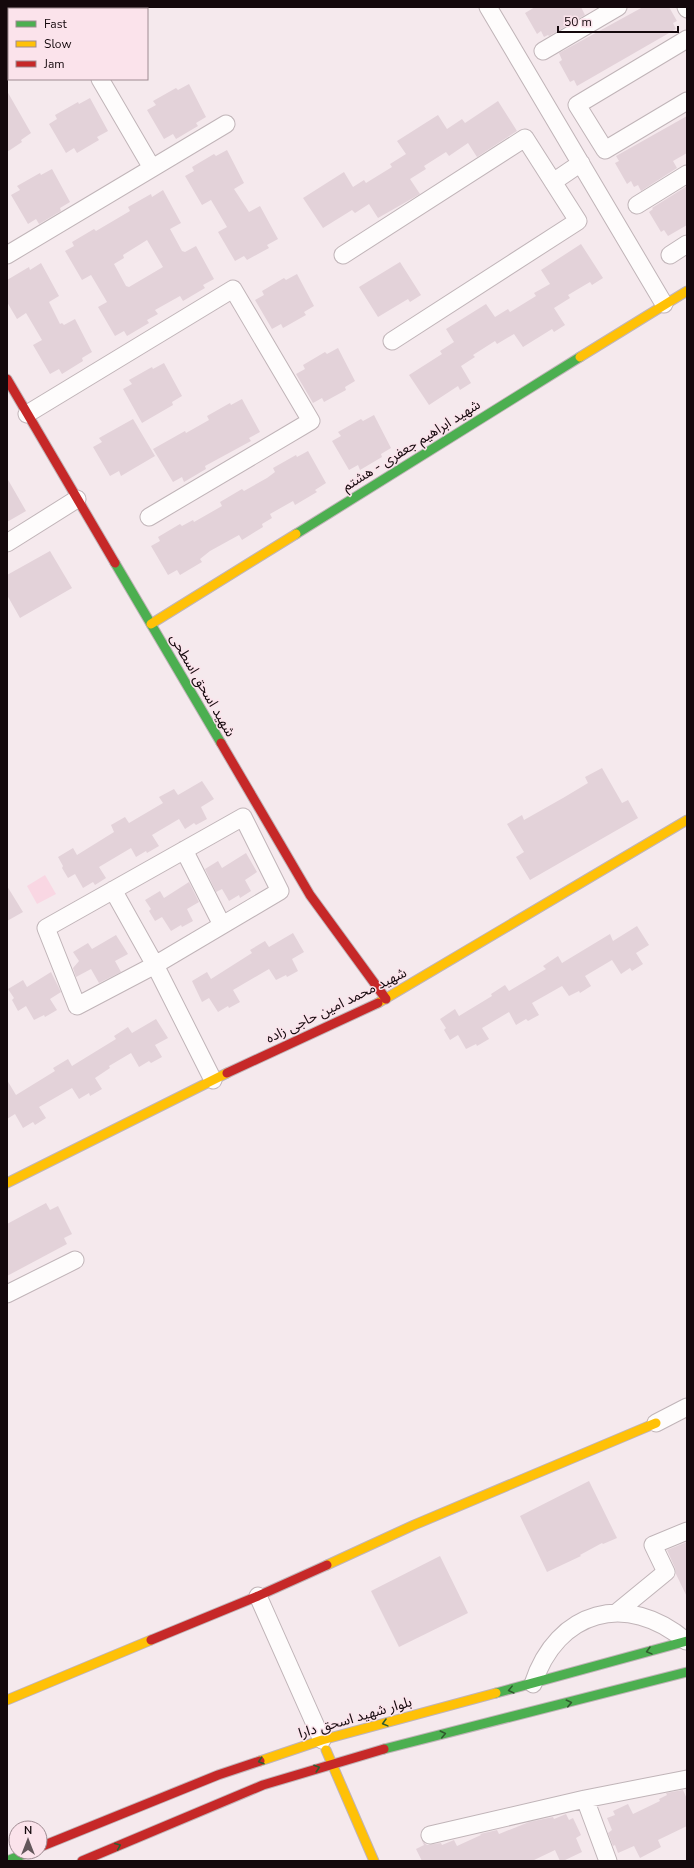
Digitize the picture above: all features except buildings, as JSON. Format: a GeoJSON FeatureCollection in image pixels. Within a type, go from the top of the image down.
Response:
{"type":"FeatureCollection","features":[{"type":"Feature","properties":{"kind":"street"},"geometry":{"type":"LineString","coordinates":[[488,7],[664,304]]}},
{"type":"Feature","properties":{"kind":"street"},"geometry":{"type":"LineString","coordinates":[[543,51],[618,7]]}},
{"type":"Feature","properties":{"kind":"street"},"geometry":{"type":"LineString","coordinates":[[687,39],[577,105],[605,150],[687,101]]}},
{"type":"Feature","properties":{"kind":"street"},"geometry":{"type":"LineString","coordinates":[[101,80],[152,168]]}},
{"type":"Feature","properties":{"kind":"street"},"geometry":{"type":"LineString","coordinates":[[7,255],[226,124]]}},
{"type":"Feature","properties":{"kind":"street"},"geometry":{"type":"LineString","coordinates":[[343,255],[525,138],[578,220],[392,341]]}},
{"type":"Feature","properties":{"kind":"street"},"geometry":{"type":"LineString","coordinates":[[553,182],[581,163]]}},
{"type":"Feature","properties":{"kind":"street"},"geometry":{"type":"LineString","coordinates":[[637,205],[687,174]]}},
{"type":"Feature","properties":{"kind":"street"},"geometry":{"type":"LineString","coordinates":[[670,255],[687,244]]}},
{"type":"Feature","properties":{"kind":"street"},"geometry":{"type":"LineString","coordinates":[[27,414],[233,289],[311,421],[149,517]]}},
{"type":"Feature","properties":{"kind":"street","name":"شهید ابراهیم جعفری - هشتم"},"geometry":{"type":"LineString","coordinates":[[151,624],[687,291]]}},
{"type":"Feature","properties":{"kind":"street","name":"شهید اسحق اسطحی"},"geometry":{"type":"LineString","coordinates":[[7,380],[310,895],[386,999]]}},
{"type":"Feature","properties":{"kind":"street"},"geometry":{"type":"LineString","coordinates":[[7,543],[77,499]]}},
{"type":"Feature","properties":{"kind":"street"},"geometry":{"type":"LineString","coordinates":[[242,817],[280,891],[155,965],[78,1006],[46,928],[184,850],[242,817]]}},
{"type":"Feature","properties":{"kind":"street","name":"شهید محمد امین حاجی زاده"},"geometry":{"type":"LineString","coordinates":[[7,1183],[212,1080],[386,999],[687,820]]}},
{"type":"Feature","properties":{"kind":"street"},"geometry":{"type":"LineString","coordinates":[[184,850],[222,925]]}},
{"type":"Feature","properties":{"kind":"street"},"geometry":{"type":"LineString","coordinates":[[113,890],[155,965],[212,1080]]}},
{"type":"Feature","properties":{"kind":"street"},"geometry":{"type":"LineString","coordinates":[[7,1294],[75,1260]]}},
{"type":"Feature","properties":{"kind":"street"},"geometry":{"type":"LineString","coordinates":[[7,1700],[258,1596],[414,1525],[656,1423],[687,1407]]}},
{"type":"Feature","properties":{"kind":"street"},"geometry":{"type":"LineString","coordinates":[[616,1613],[666,1572],[653,1545],[687,1531]]}},
{"type":"Feature","properties":{"kind":"street"},"geometry":{"type":"LineString","coordinates":[[258,1596],[374,1861]]}},
{"type":"Feature","properties":{"kind":"street"},"geometry":{"type":"LineString","coordinates":[[533,1684],[539,1666],[549,1649],[562,1634],[578,1624],[590,1619],[616,1613],[635,1614],[654,1619],[671,1628],[686,1641]]}},
{"type":"Feature","properties":{"kind":"street","name":"بلوار شهید اسحق دارا"},"geometry":{"type":"LineString","coordinates":[[48,1844],[218,1775],[322,1740],[630,1660],[686,1641]]}},
{"type":"Feature","properties":{"kind":"street"},"geometry":{"type":"LineString","coordinates":[[82,1861],[263,1785],[332,1763],[406,1742],[636,1682],[687,1672]]}},
{"type":"Feature","properties":{"kind":"street"},"geometry":{"type":"LineString","coordinates":[[430,1835],[584,1799],[687,1779]]}},
{"type":"Feature","properties":{"kind":"street"},"geometry":{"type":"LineString","coordinates":[[584,1799],[608,1861]]}},
{"type":"Feature","properties":{"kind":"shaded area"},"geometry":{"type":"Polygon","coordinates":[[[45,875],[56,894],[37,904],[27,886],[45,875]]]}},
{"type":"Feature","properties":{"kind":"traffic: fast"},"geometry":{"type":"LineString","coordinates":[[296,534],[580,357]]}},
{"type":"Feature","properties":{"kind":"traffic: fast"},"geometry":{"type":"LineString","coordinates":[[115,563],[221,743]]}},
{"type":"Feature","properties":{"kind":"traffic: fast"},"geometry":{"type":"LineString","coordinates":[[496,1693],[687,1641]]}},
{"type":"Feature","properties":{"kind":"traffic: fast"},"geometry":{"type":"LineString","coordinates":[[384,1749],[687,1672]]}},
{"type":"Feature","properties":{"kind":"traffic: slow"},"geometry":{"type":"LineString","coordinates":[[580,357],[687,291]]}},
{"type":"Feature","properties":{"kind":"traffic: slow"},"geometry":{"type":"LineString","coordinates":[[151,624],[296,534]]}},
{"type":"Feature","properties":{"kind":"traffic: slow"},"geometry":{"type":"LineString","coordinates":[[378,1003],[687,820]]}},
{"type":"Feature","properties":{"kind":"traffic: slow"},"geometry":{"type":"LineString","coordinates":[[7,1183],[227,1073]]}},
{"type":"Feature","properties":{"kind":"traffic: slow"},"geometry":{"type":"LineString","coordinates":[[327,1565],[414,1525],[656,1423]]}},
{"type":"Feature","properties":{"kind":"traffic: slow"},"geometry":{"type":"LineString","coordinates":[[7,1700],[151,1640]]}},
{"type":"Feature","properties":{"kind":"traffic: slow"},"geometry":{"type":"LineString","coordinates":[[260,1761],[322,1740],[496,1693]]}},
{"type":"Feature","properties":{"kind":"traffic: slow"},"geometry":{"type":"LineString","coordinates":[[326,1750],[374,1861]]}},
{"type":"Feature","properties":{"kind":"traffic: jam"},"geometry":{"type":"LineString","coordinates":[[7,379],[115,563]]}},
{"type":"Feature","properties":{"kind":"traffic: jam"},"geometry":{"type":"LineString","coordinates":[[221,743],[310,895],[386,999]]}},
{"type":"Feature","properties":{"kind":"traffic: jam"},"geometry":{"type":"LineString","coordinates":[[227,1073],[378,1003]]}},
{"type":"Feature","properties":{"kind":"traffic: jam"},"geometry":{"type":"LineString","coordinates":[[151,1640],[258,1596],[327,1565]]}},
{"type":"Feature","properties":{"kind":"traffic: jam"},"geometry":{"type":"LineString","coordinates":[[82,1861],[263,1785],[384,1749]]}},
{"type":"Feature","properties":{"kind":"traffic: jam"},"geometry":{"type":"LineString","coordinates":[[48,1844],[218,1775],[260,1761]]}}]}
